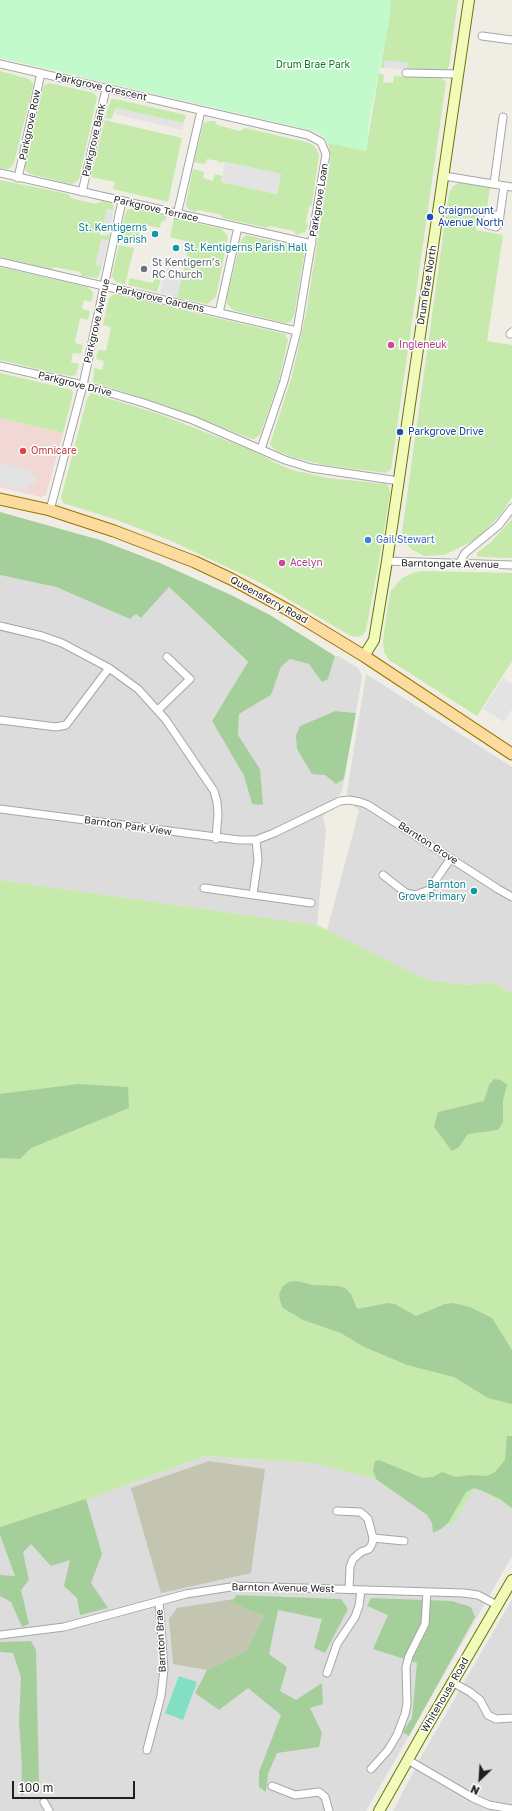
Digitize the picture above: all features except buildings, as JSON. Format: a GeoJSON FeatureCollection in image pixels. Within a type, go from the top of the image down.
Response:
{"type":"FeatureCollection","features":[{"type":"Feature","properties":{"kind":"main road","name":"Drum Brae North"},"geometry":{"type":"LineString","coordinates":[[383,669],[375,659],[373,651],[374,640],[399,481],[469,0]]}},
{"type":"Feature","properties":{"kind":"main road","name":"Queensferry Road"},"geometry":{"type":"LineString","coordinates":[[0,499],[50,510],[107,528],[152,545],[231,579],[297,615],[364,656],[512,754]]}},
{"type":"Feature","properties":{"kind":"main road","name":"Drum Brae North"},"geometry":{"type":"LineString","coordinates":[[364,656],[374,640]]}},
{"type":"Feature","properties":{"kind":"main road","name":"Whitehouse Road"},"geometry":{"type":"LineString","coordinates":[[380,1811],[452,1682],[512,1580]]}},
{"type":"Feature","properties":{"kind":"street"},"geometry":{"type":"LineString","coordinates":[[482,36],[512,40]]}},
{"type":"Feature","properties":{"kind":"street","name":"Parkgrove Crescent"},"geometry":{"type":"LineString","coordinates":[[0,64],[201,111]]}},
{"type":"Feature","properties":{"kind":"street","name":"Parkgrove Row"},"geometry":{"type":"LineString","coordinates":[[18,178],[41,73]]}},
{"type":"Feature","properties":{"kind":"street"},"geometry":{"type":"LineString","coordinates":[[406,73],[459,74]]}},
{"type":"Feature","properties":{"kind":"street","name":"Parkgrove Bank"},"geometry":{"type":"LineString","coordinates":[[82,192],[106,89]]}},
{"type":"Feature","properties":{"kind":"street"},"geometry":{"type":"LineString","coordinates":[[177,214],[201,111]]}},
{"type":"Feature","properties":{"kind":"street","name":"Parkgrove Loan"},"geometry":{"type":"LineString","coordinates":[[201,111],[308,135],[321,142],[326,154],[297,331],[284,381],[260,449]]}},
{"type":"Feature","properties":{"kind":"street"},"geometry":{"type":"LineString","coordinates":[[494,184],[503,116]]}},
{"type":"Feature","properties":{"kind":"street","name":"Parkgrove Terrace"},"geometry":{"type":"LineString","coordinates":[[0,173],[312,244]]}},
{"type":"Feature","properties":{"kind":"street"},"geometry":{"type":"LineString","coordinates":[[444,176],[512,187]]}},
{"type":"Feature","properties":{"kind":"street"},"geometry":{"type":"LineString","coordinates":[[500,215],[504,186]]}},
{"type":"Feature","properties":{"kind":"street","name":"Parkgrove Avenue"},"geometry":{"type":"LineString","coordinates":[[50,510],[83,385],[122,201]]}},
{"type":"Feature","properties":{"kind":"street"},"geometry":{"type":"LineString","coordinates":[[219,313],[238,227]]}},
{"type":"Feature","properties":{"kind":"street","name":"Parkgrove Gardens"},"geometry":{"type":"LineString","coordinates":[[0,262],[297,331]]}},
{"type":"Feature","properties":{"kind":"street","name":"Parkgrove Drive"},"geometry":{"type":"LineString","coordinates":[[0,366],[83,385],[165,410],[285,460],[311,468],[399,481]]}},
{"type":"Feature","properties":{"kind":"street"},"geometry":{"type":"LineString","coordinates":[[458,564],[466,553],[499,525],[512,508]]}},
{"type":"Feature","properties":{"kind":"street","name":"Barntongate Avenue"},"geometry":{"type":"LineString","coordinates":[[387,561],[397,563],[512,565]]}},
{"type":"Feature","properties":{"kind":"street"},"geometry":{"type":"LineString","coordinates":[[0,626],[42,636],[62,643],[109,668],[138,689],[158,710],[214,791],[218,814],[216,839]]}},
{"type":"Feature","properties":{"kind":"street"},"geometry":{"type":"LineString","coordinates":[[158,710],[192,681],[167,657]]}},
{"type":"Feature","properties":{"kind":"street"},"geometry":{"type":"LineString","coordinates":[[0,720],[56,727],[66,724],[109,668]]}},
{"type":"Feature","properties":{"kind":"street","name":"Barnton Grove"},"geometry":{"type":"LineString","coordinates":[[340,801],[349,800],[368,805],[512,897]]}},
{"type":"Feature","properties":{"kind":"street","name":"Barnton Park View"},"geometry":{"type":"LineString","coordinates":[[0,809],[216,839],[256,840],[274,833],[340,801]]}},
{"type":"Feature","properties":{"kind":"street"},"geometry":{"type":"LineString","coordinates":[[253,894],[258,860],[256,840]]}},
{"type":"Feature","properties":{"kind":"street"},"geometry":{"type":"LineString","coordinates":[[382,875],[406,893],[415,895],[428,890],[451,858]]}},
{"type":"Feature","properties":{"kind":"street"},"geometry":{"type":"LineString","coordinates":[[204,888],[310,903]]}},
{"type":"Feature","properties":{"kind":"street"},"geometry":{"type":"LineString","coordinates":[[337,1511],[360,1512],[364,1514],[368,1519],[373,1538],[372,1544],[369,1548],[361,1552],[353,1559],[350,1567],[349,1589]]}},
{"type":"Feature","properties":{"kind":"street"},"geometry":{"type":"LineString","coordinates":[[373,1538],[404,1541]]}},
{"type":"Feature","properties":{"kind":"street","name":"Barnton Avenue West"},"geometry":{"type":"LineString","coordinates":[[0,1635],[64,1627],[204,1590],[237,1586],[473,1594],[497,1605]]}},
{"type":"Feature","properties":{"kind":"street"},"geometry":{"type":"LineString","coordinates":[[329,1671],[337,1644],[355,1617],[359,1606],[361,1590]]}},
{"type":"Feature","properties":{"kind":"street"},"geometry":{"type":"LineString","coordinates":[[371,1769],[388,1750],[397,1735],[405,1714],[407,1704],[406,1667],[409,1656],[425,1624],[426,1592]]}},
{"type":"Feature","properties":{"kind":"street","name":"Barnton Brae"},"geometry":{"type":"LineString","coordinates":[[147,1750],[161,1696],[164,1668],[159,1601]]}},
{"type":"Feature","properties":{"kind":"street"},"geometry":{"type":"LineString","coordinates":[[452,1682],[470,1692],[480,1700],[488,1715],[496,1719],[512,1718]]}},
{"type":"Feature","properties":{"kind":"street"},"geometry":{"type":"LineString","coordinates":[[408,1760],[489,1808],[512,1809]]}},
{"type":"Feature","properties":{"kind":"street"},"geometry":{"type":"LineString","coordinates":[[272,1786],[294,1798],[318,1792],[325,1798],[329,1811]]}},
{"type":"Feature","properties":{"kind":"street"},"geometry":{"type":"LineString","coordinates":[[44,1802],[49,1811]]}},
{"type":"Feature","properties":{"kind":"shaded area"},"geometry":{"type":"Polygon","coordinates":[[[385,60],[408,63],[407,70],[384,68],[385,60]]]}},
{"type":"Feature","properties":{"kind":"shaded area"},"geometry":{"type":"Polygon","coordinates":[[[116,108],[184,123],[182,130],[115,114],[116,108]]]}},
{"type":"Feature","properties":{"kind":"shaded area"},"geometry":{"type":"Polygon","coordinates":[[[225,162],[281,174],[276,194],[221,182],[225,162]]]}},
{"type":"Feature","properties":{"kind":"shaded area"},"geometry":{"type":"Polygon","coordinates":[[[107,209],[114,210],[109,234],[102,232],[107,209]]]}},
{"type":"Feature","properties":{"kind":"shaded area"},"geometry":{"type":"Polygon","coordinates":[[[101,239],[108,241],[102,266],[95,265],[101,239]]]}},
{"type":"Feature","properties":{"kind":"shaded area"},"geometry":{"type":"Polygon","coordinates":[[[166,268],[183,273],[177,298],[160,293],[166,268]]]}},
{"type":"Feature","properties":{"kind":"shaded area"},"geometry":{"type":"Polygon","coordinates":[[[0,418],[63,433],[46,495],[41,497],[0,487],[0,418]]]}},
{"type":"Feature","properties":{"kind":"shaded area"},"geometry":{"type":"Polygon","coordinates":[[[0,463],[31,470],[30,475],[37,477],[35,486],[28,484],[26,491],[0,485],[0,463]]]}},
{"type":"Feature","properties":{"kind":"shaded area"},"geometry":{"type":"Polygon","coordinates":[[[0,575],[56,587],[130,619],[136,614],[141,618],[169,587],[248,663],[212,721],[244,776],[252,804],[260,770],[238,735],[239,714],[271,695],[281,667],[290,659],[309,664],[328,679],[335,656],[338,656],[358,668],[362,676],[356,713],[335,711],[300,726],[325,775],[336,784],[344,779],[342,791],[323,817],[326,830],[317,925],[0,880],[0,575]]]}},
{"type":"Feature","properties":{"kind":"shaded area"},"geometry":{"type":"Polygon","coordinates":[[[366,674],[512,767],[512,992],[507,991],[496,984],[488,982],[469,985],[427,980],[327,930],[359,811],[349,800],[347,791],[366,674]]]}},
{"type":"Feature","properties":{"kind":"shaded area"},"geometry":{"type":"Polygon","coordinates":[[[503,678],[512,684],[512,709],[504,722],[483,709],[503,678]]]}},
{"type":"Feature","properties":{"kind":"shaded area"},"geometry":{"type":"Polygon","coordinates":[[[205,1456],[313,1463],[380,1480],[475,1487],[512,1507],[512,1556],[366,1811],[0,1811],[0,1532],[205,1456]]]}},
{"type":"Feature","properties":{"kind":"shaded area"},"geometry":{"type":"Polygon","coordinates":[[[209,1461],[265,1469],[251,1573],[161,1593],[131,1488],[209,1461]]]}},
{"type":"Feature","properties":{"kind":"shaded area"},"geometry":{"type":"Polygon","coordinates":[[[234,1599],[232,1603],[264,1616],[246,1651],[207,1670],[173,1664],[169,1619],[177,1608],[234,1599]]]}},
{"type":"Feature","properties":{"kind":"shaded area"},"geometry":{"type":"Polygon","coordinates":[[[512,1599],[512,1811],[393,1811],[421,1757],[512,1599]]]}},
{"type":"Feature","properties":{"kind":"green space","name":"Drum Brae Park"},"geometry":{"type":"Polygon","coordinates":[[[0,0],[391,0],[390,17],[369,121],[366,151],[328,143],[323,136],[314,131],[0,58],[0,0]]]}},
{"type":"Feature","properties":{"kind":"green space"},"geometry":{"type":"Polygon","coordinates":[[[391,0],[458,0],[449,66],[447,70],[407,70],[385,60],[384,68],[381,68],[391,0]]]}},
{"type":"Feature","properties":{"kind":"green space"},"geometry":{"type":"Polygon","coordinates":[[[0,71],[29,79],[33,83],[14,163],[7,169],[0,168],[0,71]]]}},
{"type":"Feature","properties":{"kind":"green space"},"geometry":{"type":"Polygon","coordinates":[[[379,73],[384,75],[383,82],[393,83],[394,76],[441,78],[446,82],[391,469],[386,473],[324,465],[292,457],[275,450],[270,444],[292,376],[306,314],[331,156],[328,143],[366,151],[379,73]]]}},
{"type":"Feature","properties":{"kind":"green space"},"geometry":{"type":"Polygon","coordinates":[[[49,83],[94,93],[97,97],[79,179],[75,183],[70,184],[30,174],[26,171],[25,166],[43,88],[49,83]]]}},
{"type":"Feature","properties":{"kind":"green space"},"geometry":{"type":"Polygon","coordinates":[[[111,99],[186,115],[184,123],[116,108],[111,119],[105,118],[111,99]]]}},
{"type":"Feature","properties":{"kind":"green space"},"geometry":{"type":"Polygon","coordinates":[[[105,120],[182,138],[168,202],[113,189],[115,182],[91,177],[105,120]]]}},
{"type":"Feature","properties":{"kind":"green space"},"geometry":{"type":"Polygon","coordinates":[[[215,121],[217,125],[240,131],[245,128],[310,143],[316,148],[319,155],[312,204],[309,207],[306,222],[308,226],[305,232],[296,235],[294,231],[270,226],[267,228],[223,218],[221,215],[199,210],[194,212],[187,208],[186,203],[193,169],[204,172],[203,178],[213,181],[215,174],[222,176],[221,182],[277,194],[281,174],[225,162],[219,163],[219,161],[207,159],[205,164],[194,162],[204,123],[215,121]]]}},
{"type":"Feature","properties":{"kind":"green space"},"geometry":{"type":"Polygon","coordinates":[[[0,180],[68,194],[71,198],[95,204],[103,201],[113,204],[114,210],[107,209],[102,232],[99,234],[105,236],[106,234],[110,235],[108,241],[102,239],[96,265],[102,266],[98,278],[82,276],[80,272],[55,267],[50,269],[0,257],[0,180]]]}},
{"type":"Feature","properties":{"kind":"green space"},"geometry":{"type":"Polygon","coordinates":[[[460,183],[490,188],[487,208],[480,208],[476,230],[503,235],[487,341],[512,345],[512,497],[501,514],[477,539],[444,555],[424,556],[411,549],[404,541],[402,532],[449,193],[453,186],[460,183]]]}},
{"type":"Feature","properties":{"kind":"green space"},"geometry":{"type":"Polygon","coordinates":[[[134,208],[166,216],[165,221],[161,222],[160,228],[141,224],[137,243],[120,239],[125,214],[127,210],[134,208]]]}},
{"type":"Feature","properties":{"kind":"green space"},"geometry":{"type":"Polygon","coordinates":[[[174,218],[222,229],[228,237],[216,297],[207,304],[177,298],[190,242],[170,237],[174,218]]]}},
{"type":"Feature","properties":{"kind":"green space"},"geometry":{"type":"Polygon","coordinates":[[[246,235],[294,246],[303,252],[304,256],[294,316],[290,322],[285,323],[236,311],[227,304],[227,297],[241,240],[246,235]]]}},
{"type":"Feature","properties":{"kind":"green space"},"geometry":{"type":"Polygon","coordinates":[[[119,245],[134,248],[125,285],[115,281],[112,276],[119,245]]]}},
{"type":"Feature","properties":{"kind":"green space"},"geometry":{"type":"Polygon","coordinates":[[[0,267],[87,287],[93,292],[92,302],[84,300],[82,307],[82,309],[90,311],[88,320],[80,318],[75,343],[83,345],[81,354],[73,353],[71,362],[79,364],[76,375],[63,375],[0,360],[0,267]]]}},
{"type":"Feature","properties":{"kind":"green space"},"geometry":{"type":"Polygon","coordinates":[[[155,277],[161,279],[157,292],[128,285],[130,278],[153,283],[155,277]]]}},
{"type":"Feature","properties":{"kind":"green space"},"geometry":{"type":"Polygon","coordinates":[[[115,294],[285,334],[288,340],[279,380],[260,435],[254,439],[249,438],[167,406],[93,382],[94,368],[102,370],[104,361],[96,359],[98,350],[106,351],[111,327],[103,325],[105,315],[113,317],[105,314],[109,298],[115,294]]]}},
{"type":"Feature","properties":{"kind":"green space"},"geometry":{"type":"Polygon","coordinates":[[[0,373],[72,390],[73,394],[63,433],[0,418],[0,373]]]}},
{"type":"Feature","properties":{"kind":"green space"},"geometry":{"type":"Polygon","coordinates":[[[91,393],[159,414],[253,451],[282,466],[296,471],[328,478],[386,484],[389,487],[390,494],[377,572],[364,634],[359,637],[351,636],[259,582],[169,540],[114,519],[63,503],[61,498],[87,399],[91,393]]]}},
{"type":"Feature","properties":{"kind":"green space"},"geometry":{"type":"Polygon","coordinates":[[[0,512],[100,540],[160,563],[231,595],[270,615],[335,656],[328,679],[322,682],[309,664],[290,659],[281,667],[271,695],[239,714],[238,735],[260,769],[263,805],[252,804],[244,776],[212,721],[248,662],[169,587],[141,618],[136,614],[130,619],[56,587],[0,575],[0,512]]]}},
{"type":"Feature","properties":{"kind":"green space"},"geometry":{"type":"Polygon","coordinates":[[[512,519],[512,558],[477,556],[477,553],[491,542],[512,519]]]}},
{"type":"Feature","properties":{"kind":"green space"},"geometry":{"type":"Polygon","coordinates":[[[415,572],[512,573],[512,661],[477,716],[389,660],[384,652],[383,641],[390,592],[402,578],[415,572]]]}},
{"type":"Feature","properties":{"kind":"green space"},"geometry":{"type":"Polygon","coordinates":[[[335,711],[356,713],[344,779],[336,784],[325,775],[312,774],[297,749],[296,736],[300,726],[335,711]]]}},
{"type":"Feature","properties":{"kind":"green space"},"geometry":{"type":"Polygon","coordinates":[[[0,880],[317,925],[427,980],[469,985],[488,982],[496,984],[507,991],[512,992],[512,1508],[475,1487],[451,1526],[380,1480],[313,1463],[205,1456],[0,1532],[0,880]]]}},
{"type":"Feature","properties":{"kind":"green space"},"geometry":{"type":"Polygon","coordinates":[[[494,1079],[501,1080],[507,1085],[503,1100],[503,1122],[498,1130],[468,1134],[459,1147],[452,1151],[434,1127],[438,1112],[484,1101],[489,1085],[494,1079]]]}},
{"type":"Feature","properties":{"kind":"green space"},"geometry":{"type":"Polygon","coordinates":[[[78,1084],[128,1087],[129,1108],[31,1148],[20,1159],[0,1158],[0,1094],[78,1084]]]}},
{"type":"Feature","properties":{"kind":"green space"},"geometry":{"type":"Polygon","coordinates":[[[297,1281],[313,1285],[338,1286],[345,1288],[351,1294],[357,1309],[388,1303],[395,1304],[416,1316],[445,1304],[453,1303],[470,1307],[492,1318],[512,1350],[512,1404],[488,1398],[454,1377],[407,1365],[362,1346],[341,1333],[303,1320],[283,1308],[280,1301],[279,1294],[283,1286],[289,1282],[297,1281]]]}},
{"type":"Feature","properties":{"kind":"green space"},"geometry":{"type":"Polygon","coordinates":[[[507,1436],[512,1436],[512,1508],[500,1499],[474,1488],[466,1492],[448,1523],[433,1533],[432,1523],[427,1515],[376,1479],[373,1470],[375,1461],[379,1460],[423,1478],[433,1477],[442,1472],[456,1477],[471,1475],[487,1476],[495,1472],[505,1460],[507,1436]]]}},
{"type":"Feature","properties":{"kind":"green space"},"geometry":{"type":"Polygon","coordinates":[[[86,1499],[102,1554],[91,1583],[108,1608],[80,1615],[77,1598],[64,1586],[70,1560],[51,1566],[31,1544],[23,1552],[29,1580],[21,1590],[29,1624],[22,1627],[11,1602],[0,1596],[0,1575],[15,1576],[0,1535],[0,1527],[86,1499]]]}},
{"type":"Feature","properties":{"kind":"green space"},"geometry":{"type":"Polygon","coordinates":[[[236,1595],[341,1599],[348,1609],[325,1653],[314,1648],[322,1619],[278,1610],[269,1654],[287,1667],[280,1691],[296,1700],[322,1683],[323,1704],[310,1708],[322,1733],[319,1747],[277,1753],[268,1774],[266,1792],[259,1787],[259,1772],[281,1715],[248,1688],[219,1710],[195,1693],[207,1670],[246,1651],[264,1616],[232,1603],[236,1595]]]}},
{"type":"Feature","properties":{"kind":"green space"},"geometry":{"type":"Polygon","coordinates":[[[371,1598],[452,1601],[471,1607],[475,1617],[409,1736],[402,1732],[412,1718],[417,1663],[373,1649],[388,1615],[367,1606],[371,1598]]]}},
{"type":"Feature","properties":{"kind":"green space"},"geometry":{"type":"Polygon","coordinates":[[[31,1641],[36,1650],[39,1783],[21,1796],[22,1766],[19,1722],[21,1677],[13,1653],[0,1652],[0,1642],[31,1641]]]}},
{"type":"Feature","properties":{"kind":"green space"},"geometry":{"type":"Polygon","coordinates":[[[179,1676],[197,1682],[183,1720],[165,1713],[179,1676]]]}},
{"type":"Feature","properties":{"kind":"place","name":"Craigmount Avenue North"},"geometry":{"type":"Point","coordinates":[430,217]}},
{"type":"Feature","properties":{"kind":"place","name":"St. Kentigerns Parish"},"geometry":{"type":"Point","coordinates":[155,234]}},
{"type":"Feature","properties":{"kind":"place","name":"St. Kentigerns Parish Hall"},"geometry":{"type":"Point","coordinates":[176,248]}},
{"type":"Feature","properties":{"kind":"place","name":"St Kentigern’s RC Church"},"geometry":{"type":"Point","coordinates":[144,269]}},
{"type":"Feature","properties":{"kind":"place","name":"Ingleneuk"},"geometry":{"type":"Point","coordinates":[391,345]}},
{"type":"Feature","properties":{"kind":"place","name":"Parkgrove Drive"},"geometry":{"type":"Point","coordinates":[400,432]}},
{"type":"Feature","properties":{"kind":"place","name":"Omnicare"},"geometry":{"type":"Point","coordinates":[23,451]}},
{"type":"Feature","properties":{"kind":"place","name":"Gail Stewart"},"geometry":{"type":"Point","coordinates":[368,540]}},
{"type":"Feature","properties":{"kind":"place","name":"Acelyn"},"geometry":{"type":"Point","coordinates":[282,563]}},
{"type":"Feature","properties":{"kind":"place","name":"Barnton Grove Primary"},"geometry":{"type":"Point","coordinates":[474,891]}}]}
